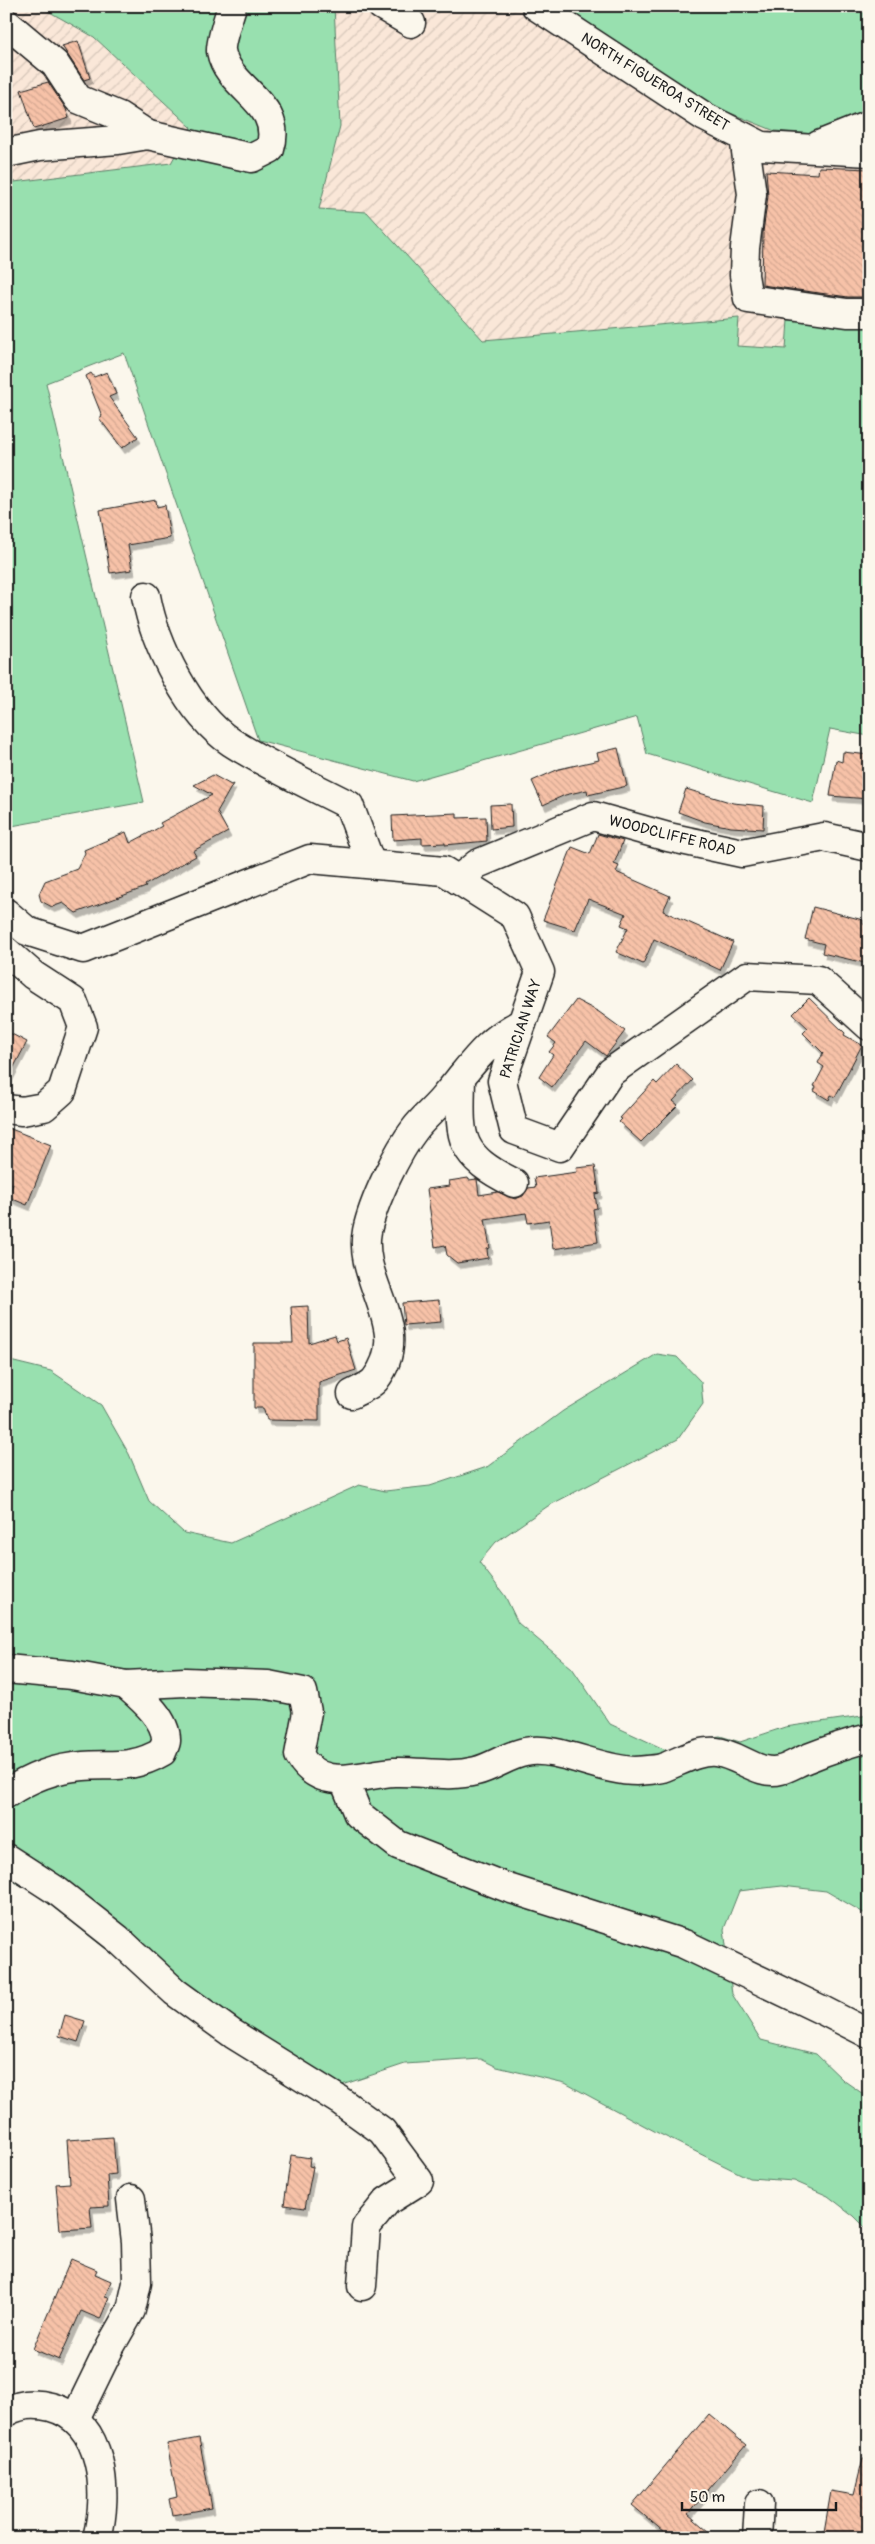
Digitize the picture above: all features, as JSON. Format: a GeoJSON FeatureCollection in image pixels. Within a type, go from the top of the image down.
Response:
{"type":"FeatureCollection","features":[{"type":"Feature","properties":{"kind":"street"},"geometry":{"type":"LineString","coordinates":[[6,23],[55,64],[78,99],[119,116],[148,135],[252,158],[270,149],[273,138],[266,109],[234,77],[221,50],[232,6]]}},
{"type":"Feature","properties":{"kind":"street"},"geometry":{"type":"LineString","coordinates":[[382,6],[411,23]]}},
{"type":"Feature","properties":{"kind":"street","name":"NORTH FIGUEROA STREET"},"geometry":{"type":"LineString","coordinates":[[536,6],[705,117],[762,146],[869,152]]}},
{"type":"Feature","properties":{"kind":"street"},"geometry":{"type":"LineString","coordinates":[[809,148],[869,125]]}},
{"type":"Feature","properties":{"kind":"street"},"geometry":{"type":"LineString","coordinates":[[6,153],[40,146],[118,140],[148,135]]}},
{"type":"Feature","properties":{"kind":"street"},"geometry":{"type":"LineString","coordinates":[[744,136],[752,194],[745,248],[744,275],[748,299],[847,313],[869,313]]}},
{"type":"Feature","properties":{"kind":"street"},"geometry":{"type":"LineString","coordinates":[[146,596],[151,620],[180,683],[200,712],[230,741],[349,805],[371,864]]}},
{"type":"Feature","properties":{"kind":"street","name":"WOODCLIFFE ROAD"},"geometry":{"type":"LineString","coordinates":[[458,880],[477,864],[593,816],[668,837],[742,853],[824,837],[869,847]]}},
{"type":"Feature","properties":{"kind":"street","name":"PATRICIAN WAY"},"geometry":{"type":"LineString","coordinates":[[6,913],[27,931],[83,949],[310,859],[444,871],[515,916],[537,964],[540,972],[502,1081],[514,1130],[560,1147],[611,1072],[747,976],[818,980],[869,1026]]}},
{"type":"Feature","properties":{"kind":"street"},"geometry":{"type":"LineString","coordinates":[[6,952],[33,975],[73,1001],[83,1026],[62,1091],[44,1107],[22,1111],[6,1109]]}},
{"type":"Feature","properties":{"kind":"street"},"geometry":{"type":"LineString","coordinates":[[352,1394],[374,1381],[388,1354],[390,1333],[369,1265],[367,1232],[387,1177],[415,1129],[500,1034],[522,1023]]}},
{"type":"Feature","properties":{"kind":"street"},"geometry":{"type":"LineString","coordinates":[[461,1077],[460,1120],[465,1144],[474,1158],[487,1170],[514,1183]]}},
{"type":"Feature","properties":{"kind":"street"},"geometry":{"type":"LineString","coordinates":[[6,1669],[72,1675],[126,1685],[185,1682],[268,1685],[303,1692],[307,1712],[298,1755],[306,1767],[324,1776],[344,1780],[392,1772],[452,1776],[478,1771],[525,1752],[540,1751],[606,1767],[636,1771],[661,1768],[713,1751],[731,1754],[765,1770],[780,1770],[837,1746],[869,1738]]}},
{"type":"Feature","properties":{"kind":"street"},"geometry":{"type":"LineString","coordinates":[[6,1794],[18,1786],[51,1771],[83,1766],[120,1767],[147,1761],[162,1752],[166,1741],[162,1725],[147,1704],[126,1685]]}},
{"type":"Feature","properties":{"kind":"street"},"geometry":{"type":"LineString","coordinates":[[344,1780],[358,1814],[398,1845],[508,1888],[684,1944],[869,2034]]}},
{"type":"Feature","properties":{"kind":"street"},"geometry":{"type":"LineString","coordinates":[[6,1858],[57,1891],[118,1939],[175,1992],[225,2029],[339,2100],[382,2131],[419,2181],[387,2201],[366,2227],[362,2286]]}},
{"type":"Feature","properties":{"kind":"street"},"geometry":{"type":"LineString","coordinates":[[75,2418],[110,2345],[131,2310],[138,2283],[131,2199]]}},
{"type":"Feature","properties":{"kind":"street"},"geometry":{"type":"LineString","coordinates":[[6,2412],[26,2405],[43,2405],[60,2409],[75,2418],[88,2433],[94,2445],[97,2460],[101,2507],[97,2538]]}},
{"type":"Feature","properties":{"kind":"street"},"geometry":{"type":"LineString","coordinates":[[757,2538],[758,2504]]}},
{"type":"Feature","properties":{"kind":"shaded area"},"geometry":{"type":"Polygon","coordinates":[[[6,6],[39,6],[94,37],[191,127],[171,163],[6,183],[6,6]]]}},
{"type":"Feature","properties":{"kind":"shaded area"},"geometry":{"type":"Polygon","coordinates":[[[334,6],[556,6],[869,138],[869,325],[788,320],[786,349],[737,346],[738,318],[483,340],[367,212],[319,209],[340,126],[334,6]]]}},
{"type":"Feature","properties":{"kind":"green space"},"geometry":{"type":"Polygon","coordinates":[[[39,6],[334,6],[340,126],[319,209],[367,212],[483,340],[739,318],[737,346],[786,349],[788,320],[869,325],[869,736],[830,729],[813,803],[647,754],[637,717],[413,781],[258,740],[124,353],[46,383],[144,802],[6,827],[6,183],[171,163],[191,127],[94,37],[39,6]]]}},
{"type":"Feature","properties":{"kind":"green space"},"geometry":{"type":"Polygon","coordinates":[[[556,6],[869,6],[869,138],[775,131],[698,100],[556,6]]]}},
{"type":"Feature","properties":{"kind":"green space"},"geometry":{"type":"Polygon","coordinates":[[[657,1354],[677,1357],[701,1382],[703,1404],[678,1439],[548,1506],[496,1542],[479,1562],[505,1596],[518,1623],[572,1668],[610,1724],[668,1751],[693,1740],[720,1736],[740,1742],[785,1727],[869,1715],[869,1916],[826,1891],[782,1886],[739,1891],[724,1929],[732,1994],[761,2040],[816,2054],[843,2080],[869,2098],[869,2231],[854,2216],[828,2196],[794,2181],[749,2178],[658,2133],[565,2083],[497,2067],[481,2059],[405,2064],[342,2085],[269,2065],[144,1979],[38,1895],[6,1877],[6,1360],[51,1371],[101,1405],[129,1454],[149,1501],[184,1533],[231,1543],[359,1485],[385,1491],[430,1486],[487,1467],[563,1411],[657,1354]]]}},
{"type":"Feature","properties":{"kind":"building"},"geometry":{"type":"Polygon","coordinates":[[[78,41],[90,78],[84,80],[62,46],[78,41]]]}},
{"type":"Feature","properties":{"kind":"building"},"geometry":{"type":"Polygon","coordinates":[[[48,82],[66,109],[69,118],[34,129],[21,90],[48,82]]]}},
{"type":"Feature","properties":{"kind":"building"},"geometry":{"type":"Polygon","coordinates":[[[819,167],[869,169],[869,297],[848,297],[762,285],[763,232],[768,196],[766,171],[818,174],[819,167]]]}},
{"type":"Feature","properties":{"kind":"building"},"geometry":{"type":"Polygon","coordinates":[[[107,372],[116,394],[109,397],[138,437],[122,448],[99,418],[102,416],[86,376],[91,373],[94,377],[107,372]]]}},
{"type":"Feature","properties":{"kind":"building"},"geometry":{"type":"Polygon","coordinates":[[[156,500],[157,507],[165,505],[170,538],[128,545],[132,570],[110,573],[100,510],[156,500]]]}},
{"type":"Feature","properties":{"kind":"building"},"geometry":{"type":"Polygon","coordinates":[[[618,748],[627,786],[588,795],[587,790],[565,795],[543,805],[532,781],[559,769],[599,760],[597,753],[618,748]]]}},
{"type":"Feature","properties":{"kind":"building"},"geometry":{"type":"Polygon","coordinates":[[[843,752],[869,755],[869,799],[830,796],[836,760],[842,762],[843,752]]]}},
{"type":"Feature","properties":{"kind":"building"},"geometry":{"type":"Polygon","coordinates":[[[213,775],[231,785],[233,784],[217,812],[228,832],[193,851],[196,856],[145,885],[146,887],[76,913],[63,903],[52,907],[41,901],[39,894],[45,881],[77,869],[85,853],[84,850],[126,832],[130,843],[162,826],[160,823],[212,795],[194,785],[213,775]]]}},
{"type":"Feature","properties":{"kind":"building"},"geometry":{"type":"Polygon","coordinates":[[[686,789],[733,803],[764,806],[763,829],[731,827],[705,822],[678,812],[686,789]]]}},
{"type":"Feature","properties":{"kind":"building"},"geometry":{"type":"Polygon","coordinates":[[[511,804],[512,827],[491,829],[490,805],[511,804]]]}},
{"type":"Feature","properties":{"kind":"building"},"geometry":{"type":"Polygon","coordinates":[[[457,813],[457,818],[486,817],[487,841],[445,845],[445,843],[422,844],[422,838],[393,840],[392,816],[457,813]]]}},
{"type":"Feature","properties":{"kind":"building"},"geometry":{"type":"Polygon","coordinates":[[[598,834],[623,841],[614,864],[619,866],[616,872],[670,896],[663,911],[733,942],[720,970],[654,939],[643,964],[616,952],[628,928],[621,925],[626,914],[588,899],[575,930],[543,920],[572,847],[590,854],[598,834]]]}},
{"type":"Feature","properties":{"kind":"building"},"geometry":{"type":"Polygon","coordinates":[[[813,907],[863,920],[863,924],[869,925],[869,964],[822,953],[824,944],[805,939],[813,907]]]}},
{"type":"Feature","properties":{"kind":"building"},"geometry":{"type":"Polygon","coordinates":[[[809,998],[845,1033],[844,1035],[862,1045],[835,1097],[831,1095],[829,1100],[814,1091],[816,1087],[814,1086],[824,1067],[818,1063],[823,1053],[803,1033],[808,1028],[793,1014],[809,998]]]}},
{"type":"Feature","properties":{"kind":"building"},"geometry":{"type":"Polygon","coordinates":[[[576,1000],[599,1012],[625,1031],[606,1056],[586,1041],[552,1087],[539,1077],[553,1055],[549,1052],[556,1043],[548,1037],[576,1000]]]}},
{"type":"Feature","properties":{"kind":"building"},"geometry":{"type":"Polygon","coordinates":[[[6,1031],[27,1042],[6,1082],[6,1031]]]}},
{"type":"Feature","properties":{"kind":"building"},"geometry":{"type":"Polygon","coordinates":[[[676,1064],[693,1080],[673,1101],[678,1105],[641,1142],[619,1122],[622,1119],[620,1118],[654,1081],[657,1084],[676,1064]]]}},
{"type":"Feature","properties":{"kind":"building"},"geometry":{"type":"Polygon","coordinates":[[[6,1127],[51,1145],[27,1205],[8,1197],[13,1184],[6,1181],[6,1127]]]}},
{"type":"Feature","properties":{"kind":"building"},"geometry":{"type":"Polygon","coordinates":[[[595,1166],[599,1193],[595,1194],[597,1208],[593,1209],[598,1242],[553,1249],[549,1220],[528,1223],[526,1213],[485,1219],[490,1248],[487,1249],[488,1258],[457,1263],[447,1255],[445,1245],[435,1247],[427,1189],[450,1186],[449,1181],[468,1178],[469,1180],[477,1179],[479,1195],[498,1192],[515,1199],[523,1196],[528,1188],[536,1187],[534,1178],[577,1172],[576,1168],[595,1166]]]}},
{"type":"Feature","properties":{"kind":"building"},"geometry":{"type":"Polygon","coordinates":[[[439,1300],[441,1322],[404,1325],[402,1303],[439,1300]]]}},
{"type":"Feature","properties":{"kind":"building"},"geometry":{"type":"Polygon","coordinates":[[[308,1306],[309,1343],[335,1335],[337,1341],[346,1338],[356,1370],[319,1382],[319,1421],[267,1420],[263,1408],[254,1408],[254,1343],[293,1343],[291,1307],[308,1306]]]}},
{"type":"Feature","properties":{"kind":"building"},"geometry":{"type":"Polygon","coordinates":[[[65,2015],[85,2021],[78,2042],[59,2036],[65,2015]]]}},
{"type":"Feature","properties":{"kind":"building"},"geometry":{"type":"Polygon","coordinates":[[[113,2137],[116,2174],[107,2175],[109,2206],[90,2207],[92,2228],[60,2230],[56,2184],[70,2183],[67,2140],[113,2137]]]}},
{"type":"Feature","properties":{"kind":"building"},"geometry":{"type":"Polygon","coordinates":[[[291,2155],[310,2158],[309,2166],[313,2167],[305,2208],[284,2205],[291,2155]]]}},
{"type":"Feature","properties":{"kind":"building"},"geometry":{"type":"Polygon","coordinates":[[[71,2259],[97,2270],[95,2274],[111,2281],[105,2297],[109,2298],[100,2319],[81,2311],[59,2360],[33,2349],[71,2259]]]}},
{"type":"Feature","properties":{"kind":"building"},"geometry":{"type":"Polygon","coordinates":[[[709,2414],[746,2445],[688,2514],[716,2538],[671,2538],[632,2505],[709,2414]]]}},
{"type":"Feature","properties":{"kind":"building"},"geometry":{"type":"Polygon","coordinates":[[[199,2438],[212,2508],[172,2515],[169,2499],[177,2497],[167,2444],[199,2438]]]}},
{"type":"Feature","properties":{"kind":"building"},"geometry":{"type":"Polygon","coordinates":[[[863,2459],[869,2459],[869,2538],[823,2538],[831,2491],[854,2495],[863,2459]]]}}]}
